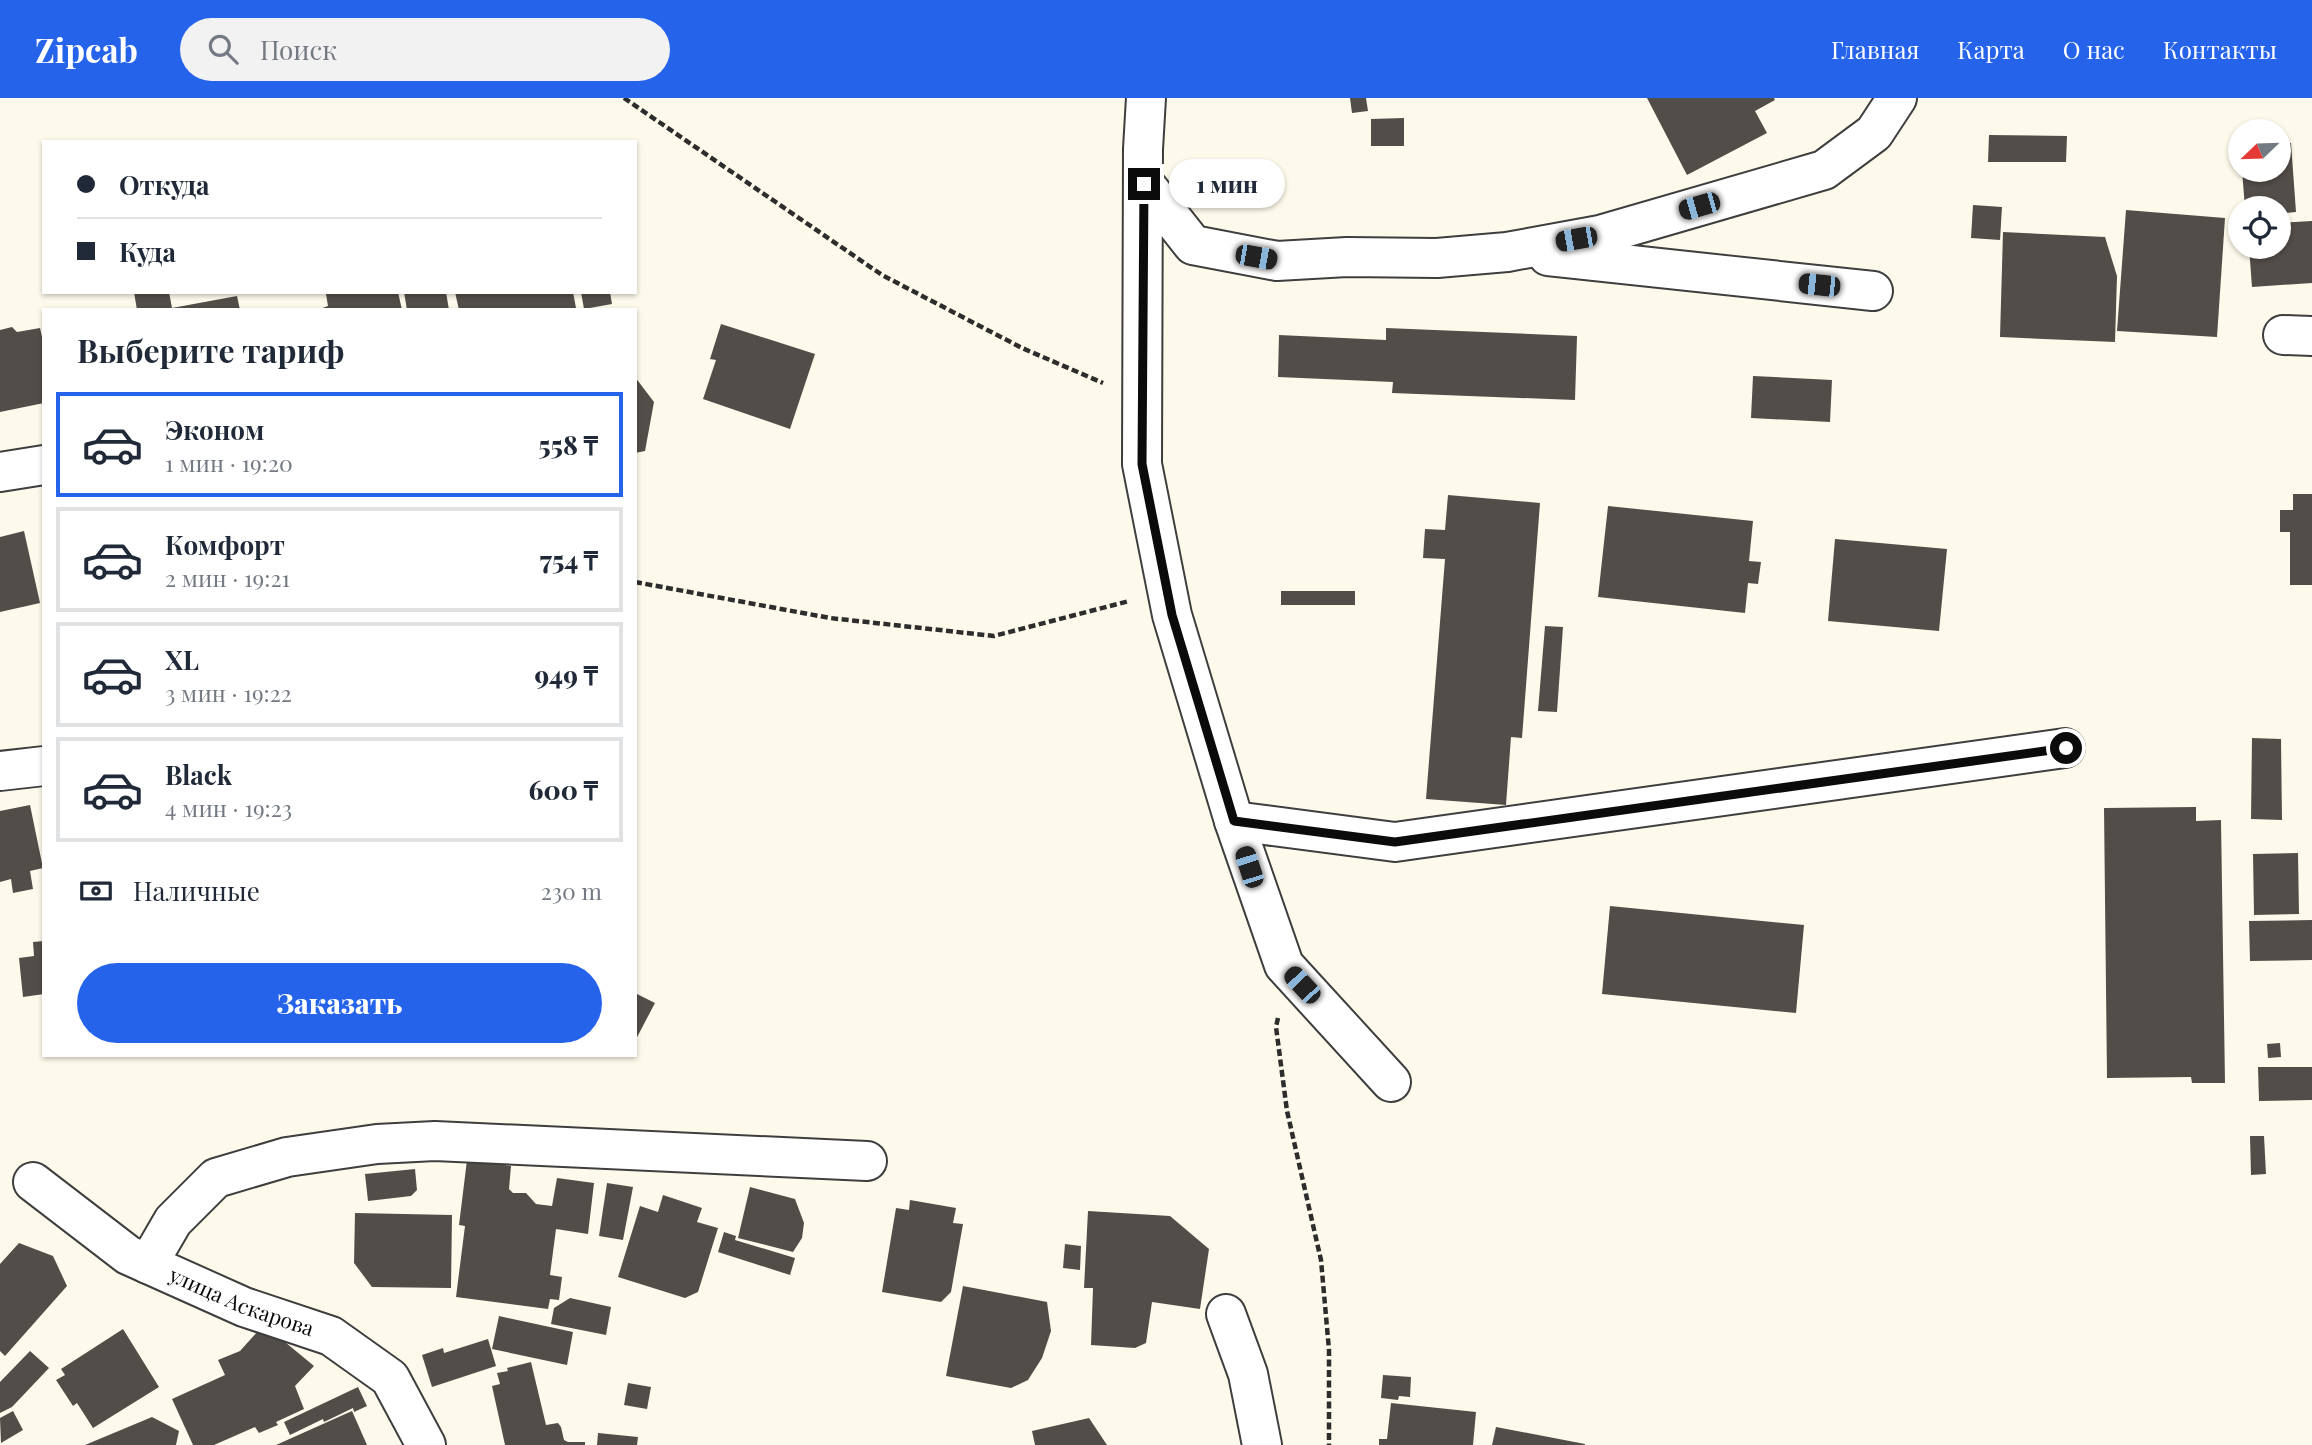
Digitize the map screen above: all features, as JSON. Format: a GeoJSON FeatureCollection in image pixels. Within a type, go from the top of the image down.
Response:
{"type":"FeatureCollection","features":[{"type":"Feature","properties":{"kind":"street"},"geometry":{"type":"LineString","coordinates":[[1146,98],[1142,464],[1172,615],[1234,821],[1284,965],[1391,1082]]}},
{"type":"Feature","properties":{"kind":"street"},"geometry":{"type":"LineString","coordinates":[[1144,184],[1193,245],[1253,257],[1277,261],[1347,257],[1437,258],[1507,252],[1600,235],[1824,170],[1874,133],[1899,99]]}},
{"type":"Feature","properties":{"kind":"street"},"geometry":{"type":"LineString","coordinates":[[1507,252],[1873,291]]}},
{"type":"Feature","properties":{"kind":"street"},"geometry":{"type":"LineString","coordinates":[[0,472],[42,465]]}},
{"type":"Feature","properties":{"kind":"street"},"geometry":{"type":"LineString","coordinates":[[1234,821],[1395,842],[2066,748]]}},
{"type":"Feature","properties":{"kind":"street"},"geometry":{"type":"LineString","coordinates":[[0,771],[42,766]]}},
{"type":"Feature","properties":{"kind":"street"},"geometry":{"type":"LineString","coordinates":[[148,1264],[173,1221],[216,1178],[287,1157],[364,1146],[435,1141],[867,1161]]}},
{"type":"Feature","properties":{"kind":"street","name":"улица Аскарова"},"geometry":{"type":"LineString","coordinates":[[33,1182],[128,1255],[244,1307],[331,1336],[390,1378],[426,1445]]}},
{"type":"Feature","properties":{"kind":"street"},"geometry":{"type":"LineString","coordinates":[[1226,1314],[1248,1374],[1262,1445]]}},
{"type":"Feature","properties":{"kind":"path"},"geometry":{"type":"LineString","coordinates":[[624,98],[882,275],[1022,348],[1142,399]]}},
{"type":"Feature","properties":{"kind":"path"},"geometry":{"type":"LineString","coordinates":[[637,582],[830,618],[994,636],[1167,590]]}},
{"type":"Feature","properties":{"kind":"path"},"geometry":{"type":"LineString","coordinates":[[1284,965],[1276,1027],[1287,1111],[1321,1259],[1329,1350],[1329,1445]]}},
{"type":"Feature","properties":{"kind":"building"},"geometry":{"type":"Polygon","coordinates":[[[1350,98],[1366,98],[1368,111],[1352,113],[1350,98]]]}},
{"type":"Feature","properties":{"kind":"building"},"geometry":{"type":"Polygon","coordinates":[[[1647,98],[1775,100],[1755,111],[1767,133],[1687,175],[1647,98]]]}},
{"type":"Feature","properties":{"kind":"building"},"geometry":{"type":"Polygon","coordinates":[[[1404,118],[1404,146],[1371,146],[1371,119],[1404,118]]]}},
{"type":"Feature","properties":{"kind":"building"},"geometry":{"type":"Polygon","coordinates":[[[1989,135],[2067,136],[2066,162],[1988,162],[1989,135]]]}},
{"type":"Feature","properties":{"kind":"building"},"geometry":{"type":"Polygon","coordinates":[[[2291,143],[2296,212],[2291,213],[2291,196],[2244,196],[2243,182],[2291,182],[2291,143]]]}},
{"type":"Feature","properties":{"kind":"building"},"geometry":{"type":"Polygon","coordinates":[[[1973,205],[2002,207],[2000,240],[1971,238],[1973,205]]]}},
{"type":"Feature","properties":{"kind":"building"},"geometry":{"type":"Polygon","coordinates":[[[2126,210],[2225,218],[2217,337],[2117,331],[2126,210]]]}},
{"type":"Feature","properties":{"kind":"building"},"geometry":{"type":"Polygon","coordinates":[[[2312,221],[2312,283],[2252,287],[2250,259],[2291,259],[2291,222],[2312,221]]]}},
{"type":"Feature","properties":{"kind":"building"},"geometry":{"type":"Polygon","coordinates":[[[2003,232],[2105,237],[2117,276],[2115,342],[2000,337],[2003,232]]]}},
{"type":"Feature","properties":{"kind":"building"},"geometry":{"type":"Polygon","coordinates":[[[134,294],[169,294],[172,308],[137,308],[134,294]]]}},
{"type":"Feature","properties":{"kind":"building"},"geometry":{"type":"Polygon","coordinates":[[[326,294],[398,294],[402,308],[322,308],[328,306],[326,294]]]}},
{"type":"Feature","properties":{"kind":"building"},"geometry":{"type":"Polygon","coordinates":[[[404,294],[446,294],[449,308],[407,308],[404,294]]]}},
{"type":"Feature","properties":{"kind":"building"},"geometry":{"type":"Polygon","coordinates":[[[455,294],[573,294],[576,308],[459,308],[455,294]]]}},
{"type":"Feature","properties":{"kind":"building"},"geometry":{"type":"Polygon","coordinates":[[[581,294],[610,294],[612,304],[584,308],[581,294]]]}},
{"type":"Feature","properties":{"kind":"building"},"geometry":{"type":"Polygon","coordinates":[[[237,296],[240,308],[172,308],[237,296]]]}},
{"type":"Feature","properties":{"kind":"building"},"geometry":{"type":"Polygon","coordinates":[[[721,324],[815,354],[790,429],[703,399],[716,360],[710,359],[721,324]]]}},
{"type":"Feature","properties":{"kind":"building"},"geometry":{"type":"Polygon","coordinates":[[[12,327],[17,332],[40,328],[42,403],[0,412],[0,330],[12,327]]]}},
{"type":"Feature","properties":{"kind":"building"},"geometry":{"type":"Polygon","coordinates":[[[1386,328],[1577,336],[1575,400],[1392,393],[1393,382],[1278,377],[1279,335],[1386,340],[1386,328]]]}},
{"type":"Feature","properties":{"kind":"building"},"geometry":{"type":"Polygon","coordinates":[[[1753,376],[1832,380],[1830,422],[1751,418],[1753,376]]]}},
{"type":"Feature","properties":{"kind":"building"},"geometry":{"type":"Polygon","coordinates":[[[637,380],[654,402],[645,451],[637,453],[637,380]]]}},
{"type":"Feature","properties":{"kind":"building"},"geometry":{"type":"Polygon","coordinates":[[[2293,494],[2312,494],[2312,585],[2290,585],[2290,532],[2280,532],[2280,510],[2293,510],[2293,494]]]}},
{"type":"Feature","properties":{"kind":"building"},"geometry":{"type":"Polygon","coordinates":[[[1448,495],[1540,503],[1522,738],[1511,737],[1506,805],[1426,799],[1445,559],[1423,558],[1425,529],[1445,530],[1448,495]]]}},
{"type":"Feature","properties":{"kind":"building"},"geometry":{"type":"Polygon","coordinates":[[[1608,506],[1753,521],[1749,561],[1761,562],[1758,584],[1748,583],[1745,613],[1598,597],[1608,506]]]}},
{"type":"Feature","properties":{"kind":"building"},"geometry":{"type":"Polygon","coordinates":[[[24,531],[40,603],[0,612],[0,537],[24,531]]]}},
{"type":"Feature","properties":{"kind":"building"},"geometry":{"type":"Polygon","coordinates":[[[1835,539],[1947,549],[1939,631],[1828,621],[1835,539]]]}},
{"type":"Feature","properties":{"kind":"building"},"geometry":{"type":"Polygon","coordinates":[[[1281,591],[1355,591],[1355,605],[1281,605],[1281,591]]]}},
{"type":"Feature","properties":{"kind":"building"},"geometry":{"type":"Polygon","coordinates":[[[1545,626],[1563,627],[1557,712],[1538,711],[1545,626]]]}},
{"type":"Feature","properties":{"kind":"building"},"geometry":{"type":"Polygon","coordinates":[[[2252,738],[2281,739],[2282,820],[2251,819],[2252,738]]]}},
{"type":"Feature","properties":{"kind":"building"},"geometry":{"type":"Polygon","coordinates":[[[30,805],[42,863],[42,868],[30,871],[33,889],[13,893],[11,879],[0,882],[0,811],[30,805]]]}},
{"type":"Feature","properties":{"kind":"building"},"geometry":{"type":"Polygon","coordinates":[[[2196,807],[2196,821],[2221,820],[2225,1083],[2192,1083],[2191,1077],[2107,1078],[2104,808],[2196,807]]]}},
{"type":"Feature","properties":{"kind":"building"},"geometry":{"type":"Polygon","coordinates":[[[2298,853],[2299,914],[2254,915],[2253,854],[2298,853]]]}},
{"type":"Feature","properties":{"kind":"building"},"geometry":{"type":"Polygon","coordinates":[[[1610,906],[1804,925],[1796,1013],[1602,994],[1610,906]]]}},
{"type":"Feature","properties":{"kind":"building"},"geometry":{"type":"Polygon","coordinates":[[[2312,920],[2312,960],[2250,961],[2249,921],[2312,920]]]}},
{"type":"Feature","properties":{"kind":"building"},"geometry":{"type":"Polygon","coordinates":[[[42,941],[42,994],[23,997],[19,958],[34,956],[33,942],[42,941]]]}},
{"type":"Feature","properties":{"kind":"building"},"geometry":{"type":"Polygon","coordinates":[[[637,994],[655,1003],[637,1037],[637,994]]]}},
{"type":"Feature","properties":{"kind":"building"},"geometry":{"type":"Polygon","coordinates":[[[2280,1043],[2281,1057],[2268,1058],[2267,1044],[2280,1043]]]}},
{"type":"Feature","properties":{"kind":"building"},"geometry":{"type":"Polygon","coordinates":[[[2258,1067],[2312,1067],[2312,1100],[2259,1101],[2258,1067]]]}},
{"type":"Feature","properties":{"kind":"building"},"geometry":{"type":"Polygon","coordinates":[[[2250,1136],[2264,1136],[2266,1174],[2251,1175],[2250,1136]]]}},
{"type":"Feature","properties":{"kind":"building"},"geometry":{"type":"Polygon","coordinates":[[[467,1160],[511,1166],[509,1189],[513,1193],[526,1193],[536,1204],[552,1206],[557,1178],[594,1183],[588,1234],[556,1229],[550,1275],[562,1277],[559,1300],[550,1299],[548,1309],[456,1297],[465,1226],[459,1225],[467,1160]]]}},
{"type":"Feature","properties":{"kind":"building"},"geometry":{"type":"Polygon","coordinates":[[[415,1169],[417,1190],[411,1196],[368,1201],[365,1174],[415,1169]]]}},
{"type":"Feature","properties":{"kind":"building"},"geometry":{"type":"Polygon","coordinates":[[[607,1183],[633,1187],[623,1240],[599,1236],[607,1183]]]}},
{"type":"Feature","properties":{"kind":"building"},"geometry":{"type":"Polygon","coordinates":[[[750,1187],[795,1199],[804,1223],[802,1238],[793,1252],[738,1238],[750,1187]]]}},
{"type":"Feature","properties":{"kind":"building"},"geometry":{"type":"Polygon","coordinates":[[[663,1195],[702,1208],[697,1222],[718,1228],[698,1292],[685,1298],[618,1277],[640,1206],[658,1212],[663,1195]]]}},
{"type":"Feature","properties":{"kind":"building"},"geometry":{"type":"Polygon","coordinates":[[[910,1200],[956,1208],[953,1223],[963,1224],[951,1292],[941,1302],[882,1292],[896,1208],[909,1210],[910,1200]]]}},
{"type":"Feature","properties":{"kind":"building"},"geometry":{"type":"Polygon","coordinates":[[[1088,1211],[1170,1216],[1209,1249],[1200,1309],[1152,1302],[1146,1343],[1135,1348],[1091,1345],[1093,1288],[1084,1288],[1088,1211]]]}},
{"type":"Feature","properties":{"kind":"building"},"geometry":{"type":"Polygon","coordinates":[[[355,1213],[452,1215],[451,1288],[372,1287],[354,1263],[355,1213]]]}},
{"type":"Feature","properties":{"kind":"building"},"geometry":{"type":"Polygon","coordinates":[[[724,1232],[736,1236],[735,1240],[795,1258],[790,1275],[718,1252],[724,1232]]]}},
{"type":"Feature","properties":{"kind":"building"},"geometry":{"type":"Polygon","coordinates":[[[19,1243],[53,1256],[67,1286],[5,1356],[0,1351],[0,1264],[19,1243]]]}},
{"type":"Feature","properties":{"kind":"building"},"geometry":{"type":"Polygon","coordinates":[[[1065,1244],[1081,1246],[1080,1270],[1063,1268],[1065,1244]]]}},
{"type":"Feature","properties":{"kind":"building"},"geometry":{"type":"Polygon","coordinates":[[[963,1286],[1047,1302],[1051,1331],[1042,1358],[1028,1380],[1011,1388],[946,1376],[963,1286]]]}},
{"type":"Feature","properties":{"kind":"building"},"geometry":{"type":"Polygon","coordinates":[[[570,1298],[611,1307],[606,1335],[551,1324],[554,1308],[570,1298]]]}},
{"type":"Feature","properties":{"kind":"building"},"geometry":{"type":"Polygon","coordinates":[[[499,1316],[573,1332],[567,1365],[492,1349],[499,1316]]]}},
{"type":"Feature","properties":{"kind":"building"},"geometry":{"type":"Polygon","coordinates":[[[123,1329],[159,1387],[93,1428],[77,1403],[73,1406],[56,1380],[65,1375],[61,1369],[123,1329]]]}},
{"type":"Feature","properties":{"kind":"building"},"geometry":{"type":"Polygon","coordinates":[[[258,1331],[285,1342],[314,1366],[295,1386],[304,1409],[259,1433],[255,1427],[214,1445],[193,1445],[172,1399],[225,1375],[218,1360],[240,1351],[258,1331]]]}},
{"type":"Feature","properties":{"kind":"building"},"geometry":{"type":"Polygon","coordinates":[[[488,1339],[496,1366],[432,1387],[422,1355],[443,1348],[444,1353],[488,1339]]]}},
{"type":"Feature","properties":{"kind":"building"},"geometry":{"type":"Polygon","coordinates":[[[30,1351],[49,1368],[12,1407],[0,1413],[0,1382],[30,1351]]]}},
{"type":"Feature","properties":{"kind":"building"},"geometry":{"type":"Polygon","coordinates":[[[531,1362],[546,1425],[558,1423],[564,1440],[585,1442],[585,1445],[505,1445],[492,1386],[500,1384],[497,1373],[531,1362]]]}},
{"type":"Feature","properties":{"kind":"building"},"geometry":{"type":"Polygon","coordinates":[[[1383,1375],[1411,1377],[1410,1397],[1399,1396],[1398,1400],[1381,1398],[1383,1375]]]}},
{"type":"Feature","properties":{"kind":"building"},"geometry":{"type":"Polygon","coordinates":[[[628,1383],[651,1387],[647,1409],[624,1405],[628,1383]]]}},
{"type":"Feature","properties":{"kind":"building"},"geometry":{"type":"Polygon","coordinates":[[[358,1387],[367,1406],[354,1412],[353,1408],[324,1422],[323,1419],[290,1435],[284,1422],[358,1387]]]}},
{"type":"Feature","properties":{"kind":"building"},"geometry":{"type":"Polygon","coordinates":[[[1391,1403],[1476,1412],[1473,1445],[1379,1445],[1379,1439],[1387,1439],[1391,1403]]]}},
{"type":"Feature","properties":{"kind":"building"},"geometry":{"type":"Polygon","coordinates":[[[13,1411],[23,1430],[1,1443],[0,1418],[13,1411]]]}},
{"type":"Feature","properties":{"kind":"building"},"geometry":{"type":"Polygon","coordinates":[[[352,1411],[367,1445],[276,1445],[352,1411]]]}},
{"type":"Feature","properties":{"kind":"building"},"geometry":{"type":"Polygon","coordinates":[[[152,1417],[179,1431],[176,1445],[85,1445],[152,1417]]]}},
{"type":"Feature","properties":{"kind":"building"},"geometry":{"type":"Polygon","coordinates":[[[1089,1418],[1107,1445],[1035,1445],[1032,1431],[1089,1418]]]}},
{"type":"Feature","properties":{"kind":"building"},"geometry":{"type":"Polygon","coordinates":[[[1496,1427],[1585,1444],[1585,1445],[1492,1445],[1496,1427]]]}},
{"type":"Feature","properties":{"kind":"building"},"geometry":{"type":"Polygon","coordinates":[[[598,1433],[638,1437],[637,1445],[597,1445],[598,1433]]]}},
{"type":"Feature","properties":{"kind":"route"},"geometry":{"type":"LineString","coordinates":[[1144,184],[1142,464],[1172,615],[1234,821],[1395,842],[2066,748]]}}]}
